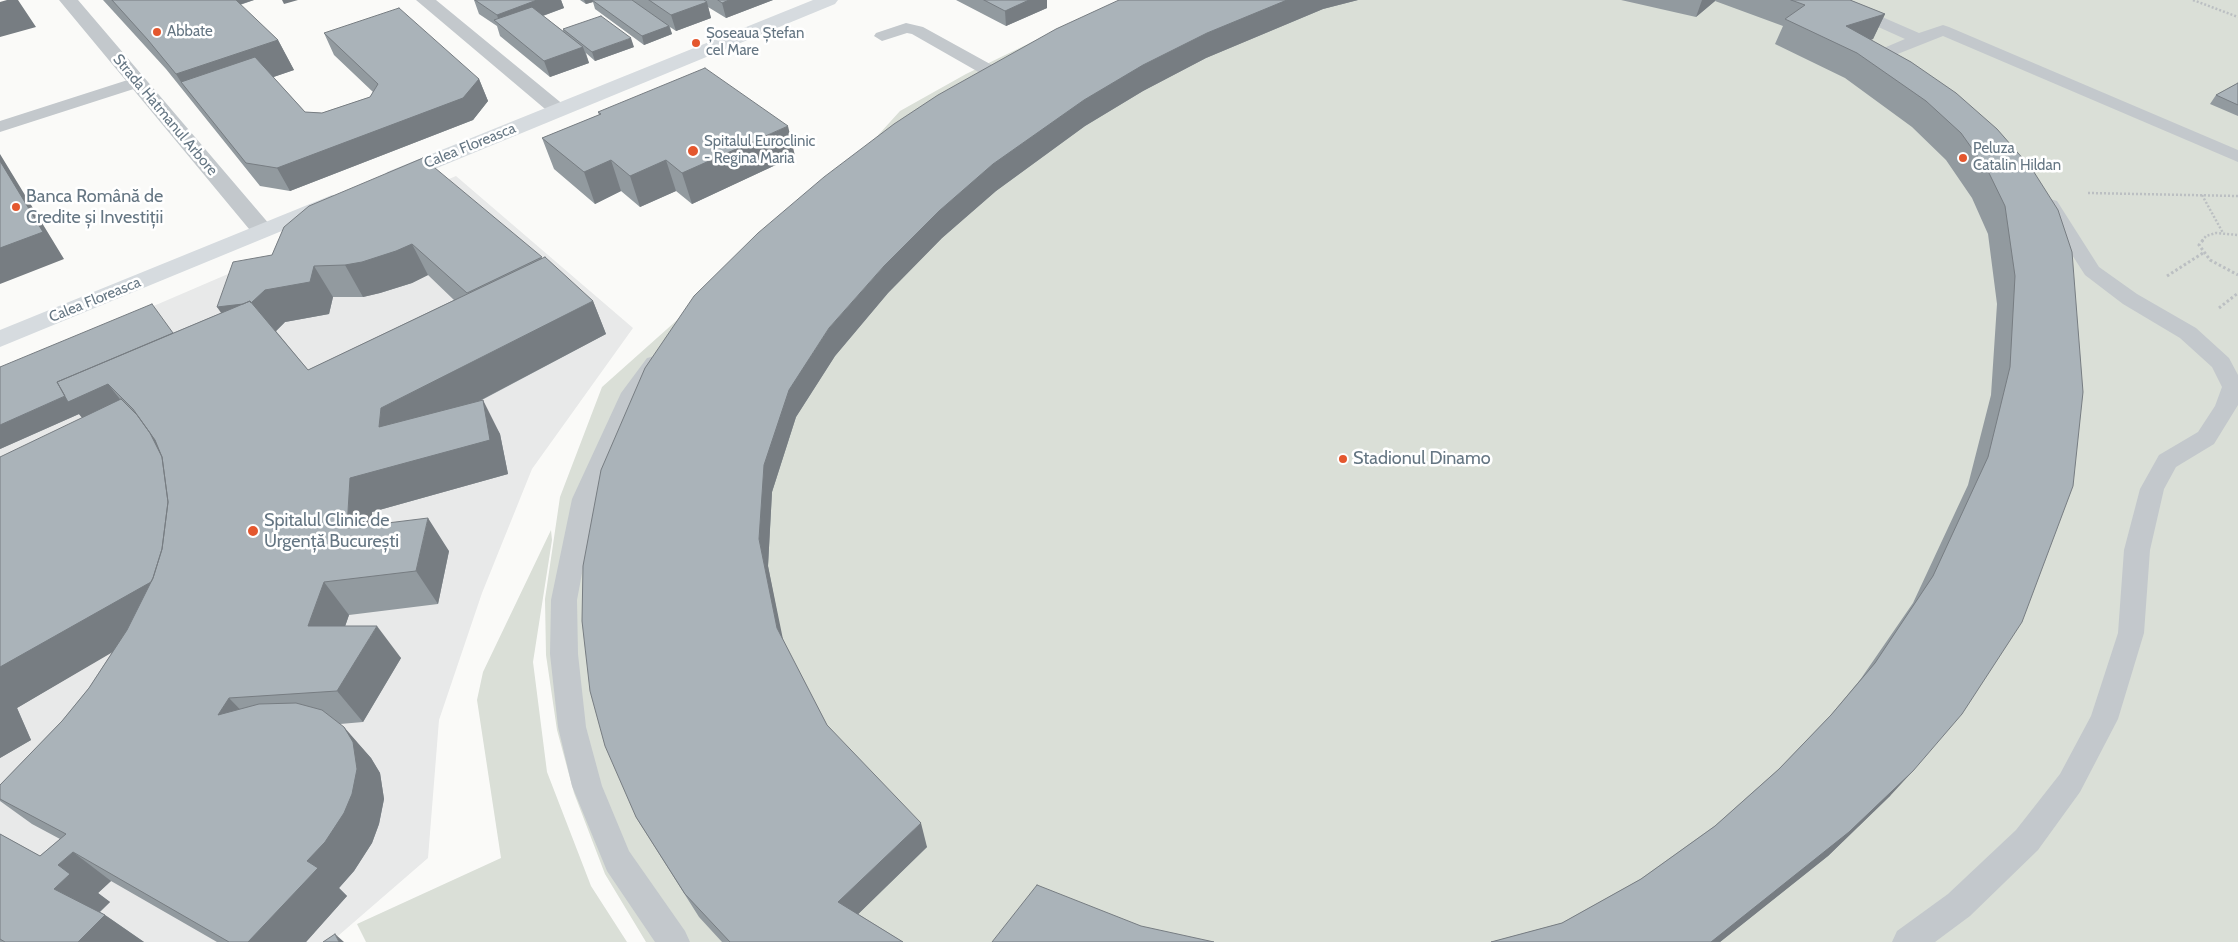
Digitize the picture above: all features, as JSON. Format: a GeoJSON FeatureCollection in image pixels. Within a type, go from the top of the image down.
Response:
{"type":"FeatureCollection","features":[{"type":"Feature","properties":{"kind":"street","name":"Strada Hatmanul Arbore"},"geometry":{"type":"LineString","coordinates":[[68,0],[262,230]]}},
{"type":"Feature","properties":{"kind":"street"},"geometry":{"type":"LineString","coordinates":[[425,0],[558,110]]}},
{"type":"Feature","properties":{"kind":"street","name":"Calea Floreasca"},"geometry":{"type":"LineString","coordinates":[[378,184],[826,0]]}},
{"type":"Feature","properties":{"kind":"street","name":"Calea Floreasca"},"geometry":{"type":"LineString","coordinates":[[0,339],[351,194]]}},
{"type":"Feature","properties":{"kind":"lane"},"geometry":{"type":"LineString","coordinates":[[1830,0],[1919,39]]}},
{"type":"Feature","properties":{"kind":"lane"},"geometry":{"type":"LineString","coordinates":[[882,36],[906,28],[917,30],[995,75]]}},
{"type":"Feature","properties":{"kind":"lane"},"geometry":{"type":"LineString","coordinates":[[1910,77],[1878,56],[1943,30],[2238,157]]}},
{"type":"Feature","properties":{"kind":"lane"},"geometry":{"type":"LineString","coordinates":[[0,127],[137,82]]}},
{"type":"Feature","properties":{"kind":"lane"},"geometry":{"type":"LineString","coordinates":[[1908,942],[1960,905],[2027,840],[2070,783],[2104,719],[2131,633],[2137,550],[2152,489],[2167,462],[2206,438],[2236,388],[2221,363],[2188,333],[2130,299],[2092,271],[2071,242],[2039,189]]}},
{"type":"Feature","properties":{"kind":"lane"},"geometry":{"type":"LineString","coordinates":[[665,350],[632,393],[584,499],[564,600],[564,654],[572,726],[587,786],[618,861],[674,942]]}},
{"type":"Feature","properties":{"kind":"path"},"geometry":{"type":"LineString","coordinates":[[2193,0],[2238,17]]}},
{"type":"Feature","properties":{"kind":"path"},"geometry":{"type":"LineString","coordinates":[[2039,189],[2238,196]]}},
{"type":"Feature","properties":{"kind":"path"},"geometry":{"type":"LineString","coordinates":[[2202,196],[2223,233]]}},
{"type":"Feature","properties":{"kind":"path"},"geometry":{"type":"LineString","coordinates":[[2238,235],[2223,233],[2206,236],[2199,245],[2210,260],[2238,275]]}},
{"type":"Feature","properties":{"kind":"shaded area","name":"Stadionul Dinamo"},"geometry":{"type":"Polygon","coordinates":[[[1134,0],[2238,0],[2238,942],[646,942],[605,874],[574,793],[557,730],[546,655],[545,599],[560,497],[602,387],[851,165],[900,111],[966,74],[1034,41],[1134,0]]]}},
{"type":"Feature","properties":{"kind":"shaded area","name":"Spitalul Clinic de Urgență București"},"geometry":{"type":"Polygon","coordinates":[[[456,176],[633,328],[532,469],[482,593],[439,720],[428,858],[331,942],[0,942],[0,372],[456,176]]]}},
{"type":"Feature","properties":{"kind":"shaded area"},"geometry":{"type":"Polygon","coordinates":[[[551,530],[552,540],[533,662],[547,772],[591,886],[627,942],[366,942],[357,924],[501,858],[477,700],[483,672],[551,530]]]}},
{"type":"Feature","properties":{"kind":"building"},"geometry":{"type":"Polygon","coordinates":[[[112,0],[236,0],[278,40],[176,74],[112,0]]]}},
{"type":"Feature","properties":{"kind":"building"},"geometry":{"type":"Polygon","coordinates":[[[475,0],[537,0],[497,15],[475,0]]]}},
{"type":"Feature","properties":{"kind":"building"},"geometry":{"type":"Polygon","coordinates":[[[592,0],[632,0],[669,26],[642,36],[592,0]]]}},
{"type":"Feature","properties":{"kind":"building"},"geometry":{"type":"Polygon","coordinates":[[[649,0],[704,0],[707,2],[671,15],[649,0]]]}},
{"type":"Feature","properties":{"kind":"building"},"geometry":{"type":"Polygon","coordinates":[[[718,0],[729,0],[722,3],[718,0]]]}},
{"type":"Feature","properties":{"kind":"building"},"geometry":{"type":"Polygon","coordinates":[[[984,0],[1029,0],[1005,11],[984,0]]]}},
{"type":"Feature","properties":{"kind":"building"},"geometry":{"type":"Polygon","coordinates":[[[1119,0],[1287,0],[1207,33],[1143,65],[1084,100],[993,164],[939,211],[884,266],[829,328],[789,390],[764,465],[759,539],[777,628],[827,725],[921,823],[838,902],[903,942],[730,942],[685,894],[636,817],[605,746],[590,691],[582,621],[583,566],[601,470],[645,368],[694,296],[758,233],[824,177],[894,124],[938,95],[1056,29],[1119,0]]]}},
{"type":"Feature","properties":{"kind":"building"},"geometry":{"type":"Polygon","coordinates":[[[1791,0],[1850,0],[1885,14],[1846,26],[1911,62],[1956,93],[1997,129],[2032,169],[2058,210],[2072,252],[2083,392],[2073,486],[2022,622],[1962,714],[1913,771],[1849,832],[1711,942],[1491,942],[1562,923],[1641,879],[1715,826],[1779,769],[1831,715],[1875,663],[1933,576],[1988,457],[2010,367],[2015,276],[2005,206],[1988,171],[1961,133],[1926,101],[1857,53],[1785,19],[1805,5],[1791,0]]]}},
{"type":"Feature","properties":{"kind":"building"},"geometry":{"type":"Polygon","coordinates":[[[532,7],[583,47],[544,61],[494,20],[532,7]]]}},
{"type":"Feature","properties":{"kind":"building"},"geometry":{"type":"Polygon","coordinates":[[[399,8],[479,79],[463,98],[277,168],[246,163],[181,82],[255,57],[305,112],[322,113],[370,97],[378,84],[324,33],[399,8]]]}},
{"type":"Feature","properties":{"kind":"building"},"geometry":{"type":"Polygon","coordinates":[[[601,16],[631,38],[592,52],[563,29],[601,16]]]}},
{"type":"Feature","properties":{"kind":"building"},"geometry":{"type":"Polygon","coordinates":[[[705,68],[788,126],[682,173],[666,160],[630,176],[611,160],[584,172],[542,138],[601,114],[598,112],[705,68]]]}},
{"type":"Feature","properties":{"kind":"building"},"geometry":{"type":"Polygon","coordinates":[[[2238,83],[2238,105],[2216,95],[2238,83]]]}},
{"type":"Feature","properties":{"kind":"building"},"geometry":{"type":"Polygon","coordinates":[[[423,158],[542,257],[467,293],[412,244],[362,262],[345,265],[314,266],[310,282],[265,290],[251,303],[250,301],[243,304],[217,307],[233,262],[272,255],[284,227],[309,206],[423,158]]]}},
{"type":"Feature","properties":{"kind":"building"},"geometry":{"type":"Polygon","coordinates":[[[0,161],[43,232],[0,248],[0,161]]]}},
{"type":"Feature","properties":{"kind":"building"},"geometry":{"type":"Polygon","coordinates":[[[545,257],[593,301],[381,408],[379,427],[483,400],[490,440],[350,478],[347,528],[428,518],[416,571],[324,582],[308,626],[377,626],[337,691],[229,698],[218,715],[259,704],[296,703],[322,710],[344,727],[353,742],[357,769],[352,794],[344,813],[325,842],[307,861],[318,868],[248,942],[229,942],[73,852],[58,865],[70,874],[54,889],[105,915],[78,942],[5,942],[0,939],[0,834],[40,856],[66,834],[0,799],[0,785],[62,721],[89,688],[127,630],[153,578],[162,549],[168,502],[162,457],[155,440],[133,409],[108,384],[68,402],[57,382],[250,301],[308,370],[545,257]]]}},
{"type":"Feature","properties":{"kind":"building"},"geometry":{"type":"Polygon","coordinates":[[[152,304],[173,333],[57,382],[65,396],[0,425],[0,367],[152,304]]]}},
{"type":"Feature","properties":{"kind":"building"},"geometry":{"type":"Polygon","coordinates":[[[121,399],[137,415],[150,433],[162,457],[168,502],[162,549],[153,578],[151,582],[0,667],[0,457],[121,399]]]}},
{"type":"Feature","properties":{"kind":"building"},"geometry":{"type":"Polygon","coordinates":[[[1037,885],[1141,926],[1214,942],[992,942],[1037,885]]]}},
{"type":"Feature","properties":{"kind":"building"},"geometry":{"type":"Polygon","coordinates":[[[335,934],[339,942],[323,942],[335,934]]]}},
{"type":"Feature","properties":{"kind":"place","name":"Abbate"},"geometry":{"type":"Point","coordinates":[157,32]}},
{"type":"Feature","properties":{"kind":"place","name":"Șoseaua Ștefan cel Mare"},"geometry":{"type":"Point","coordinates":[696,43]}},
{"type":"Feature","properties":{"kind":"place","name":"Spitalul Euroclinic - Regina Maria"},"geometry":{"type":"Point","coordinates":[693,151]}},
{"type":"Feature","properties":{"kind":"place","name":"Peluza Catalin Hildan"},"geometry":{"type":"Point","coordinates":[1963,158]}},
{"type":"Feature","properties":{"kind":"place","name":"Banca Română de Credite și Investiții"},"geometry":{"type":"Point","coordinates":[16,207]}},
{"type":"Feature","properties":{"kind":"place","name":"Stadionul Dinamo"},"geometry":{"type":"Point","coordinates":[1343,459]}},
{"type":"Feature","properties":{"kind":"place","name":"Spitalul Clinic de Urgență București"},"geometry":{"type":"Point","coordinates":[253,531]}}]}
